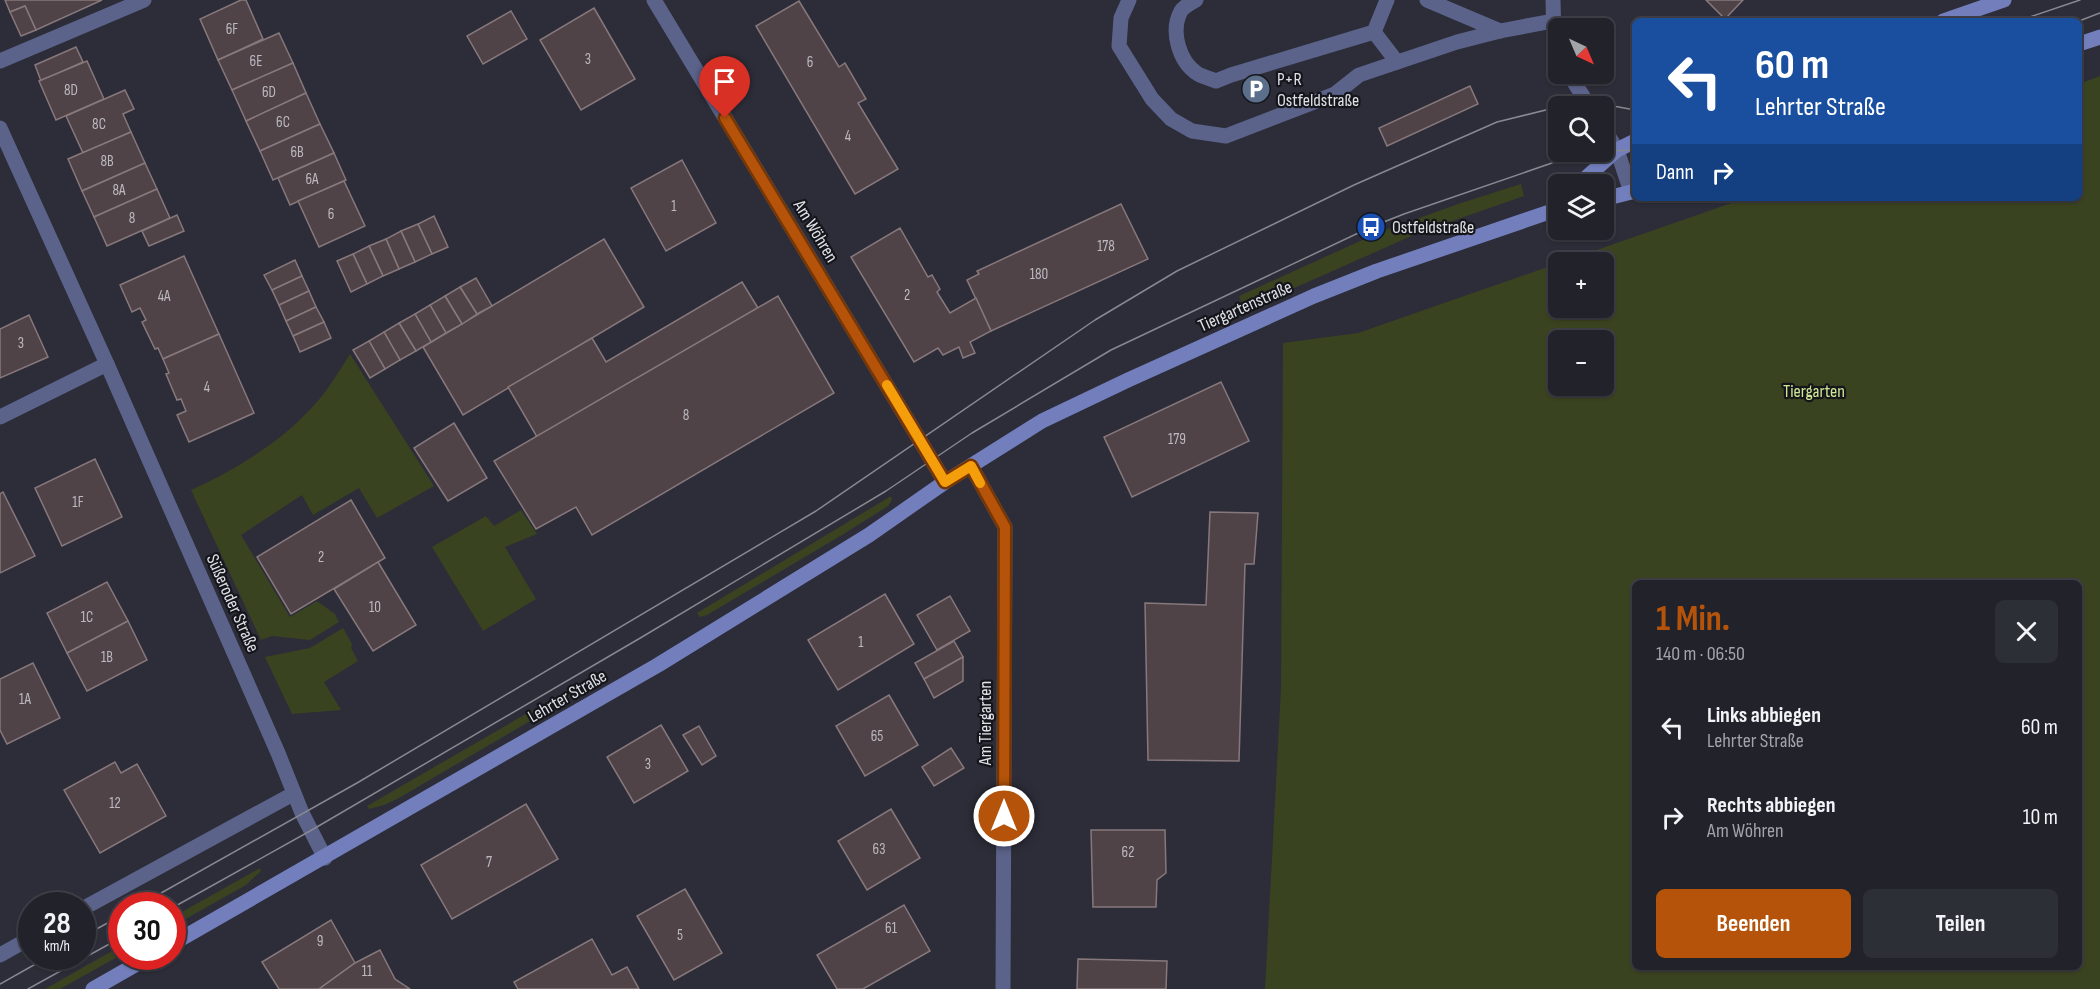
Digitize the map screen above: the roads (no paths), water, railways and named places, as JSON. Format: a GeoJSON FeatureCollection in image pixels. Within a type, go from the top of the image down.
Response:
{"type":"FeatureCollection","features":[{"type":"Feature","properties":{"kind":"main road"},"geometry":{"type":"LineString","coordinates":[[1952,18],[2004,0]]}},
{"type":"Feature","properties":{"kind":"main road"},"geometry":{"type":"LineString","coordinates":[[2082,43],[2100,37]]}},
{"type":"Feature","properties":{"kind":"main road"},"geometry":{"type":"LineString","coordinates":[[1590,174],[1617,150],[1632,142]]}},
{"type":"Feature","properties":{"kind":"main road"},"geometry":{"type":"LineString","coordinates":[[1614,197],[1632,192]]}},
{"type":"Feature","properties":{"kind":"main road","name":"Tiergartenstraße"},"geometry":{"type":"LineString","coordinates":[[971,466],[1042,421],[1314,296],[1377,271],[1548,210]]}},
{"type":"Feature","properties":{"kind":"main road","name":"Lehrter Straße"},"geometry":{"type":"LineString","coordinates":[[186,936],[658,665],[869,535],[971,466]]}},
{"type":"Feature","properties":{"kind":"main road"},"geometry":{"type":"LineString","coordinates":[[93,989],[126,970]]}},
{"type":"Feature","properties":{"kind":"street"},"geometry":{"type":"LineString","coordinates":[[0,61],[144,0]]}},
{"type":"Feature","properties":{"kind":"street","name":"Am Wöhren"},"geometry":{"type":"LineString","coordinates":[[654,0],[945,482]]}},
{"type":"Feature","properties":{"kind":"street"},"geometry":{"type":"LineString","coordinates":[[1129,0],[1121,18],[1119,46],[1152,99],[1172,119],[1192,131],[1226,136],[1335,94],[1359,75],[1457,42],[1548,22]]}},
{"type":"Feature","properties":{"kind":"street"},"geometry":{"type":"LineString","coordinates":[[1196,0],[1182,9],[1175,26],[1178,43],[1185,61],[1198,74],[1216,81],[1374,32]]}},
{"type":"Feature","properties":{"kind":"street"},"geometry":{"type":"LineString","coordinates":[[1374,32],[1387,0]]}},
{"type":"Feature","properties":{"kind":"street"},"geometry":{"type":"LineString","coordinates":[[1427,0],[1500,31]]}},
{"type":"Feature","properties":{"kind":"street"},"geometry":{"type":"LineString","coordinates":[[1553,0],[1553,18]]}},
{"type":"Feature","properties":{"kind":"street"},"geometry":{"type":"LineString","coordinates":[[1374,32],[1397,62]]}},
{"type":"Feature","properties":{"kind":"street","name":"Süßeroder Straße"},"geometry":{"type":"LineString","coordinates":[[0,128],[107,364],[278,753],[293,794],[325,858]]}},
{"type":"Feature","properties":{"kind":"street"},"geometry":{"type":"LineString","coordinates":[[1614,145],[1632,189]]}},
{"type":"Feature","properties":{"kind":"street"},"geometry":{"type":"LineString","coordinates":[[0,417],[107,364]]}},
{"type":"Feature","properties":{"kind":"street","name":"Am Tiergarten"},"geometry":{"type":"LineString","coordinates":[[971,466],[1005,527],[1003,989]]}},
{"type":"Feature","properties":{"kind":"street"},"geometry":{"type":"LineString","coordinates":[[96,901],[293,794]]}},
{"type":"Feature","properties":{"kind":"street"},"geometry":{"type":"LineString","coordinates":[[0,955],[18,945]]}},
{"type":"Feature","properties":{"kind":"tram line"},"geometry":{"type":"LineString","coordinates":[[2027,18],[2080,0]]}},
{"type":"Feature","properties":{"kind":"tram line"},"geometry":{"type":"LineString","coordinates":[[2082,20],[2100,13]]}},
{"type":"Feature","properties":{"kind":"tram line"},"geometry":{"type":"LineString","coordinates":[[1614,106],[1632,109]]}},
{"type":"Feature","properties":{"kind":"tram line"},"geometry":{"type":"LineString","coordinates":[[163,892],[357,783],[816,511],[1095,320],[1177,271],[1354,185],[1497,122],[1548,109]]}},
{"type":"Feature","properties":{"kind":"tram line"},"geometry":{"type":"LineString","coordinates":[[1614,151],[1632,150]]}},
{"type":"Feature","properties":{"kind":"tram line"},"geometry":{"type":"LineString","coordinates":[[186,900],[310,831],[642,637],[886,491],[972,433],[1111,350],[1371,227],[1555,162]]}},
{"type":"Feature","properties":{"kind":"tram line"},"geometry":{"type":"LineString","coordinates":[[96,929],[108,923]]}},
{"type":"Feature","properties":{"kind":"tram line"},"geometry":{"type":"LineString","coordinates":[[28,989],[108,945]]}},
{"type":"Feature","properties":{"kind":"tram line"},"geometry":{"type":"LineString","coordinates":[[0,984],[25,970]]}},
{"type":"Feature","properties":{"kind":"place","name":"P+R Ostfeldstraße"},"geometry":{"type":"Point","coordinates":[1256,89]}},
{"type":"Feature","properties":{"kind":"place","name":"Ostfeldstraße"},"geometry":{"type":"Point","coordinates":[1371,227]}},
{"type":"Feature","properties":{"kind":"park label","name":"Tiergarten"},"geometry":{"type":"Point","coordinates":[1814,391]}}]}
